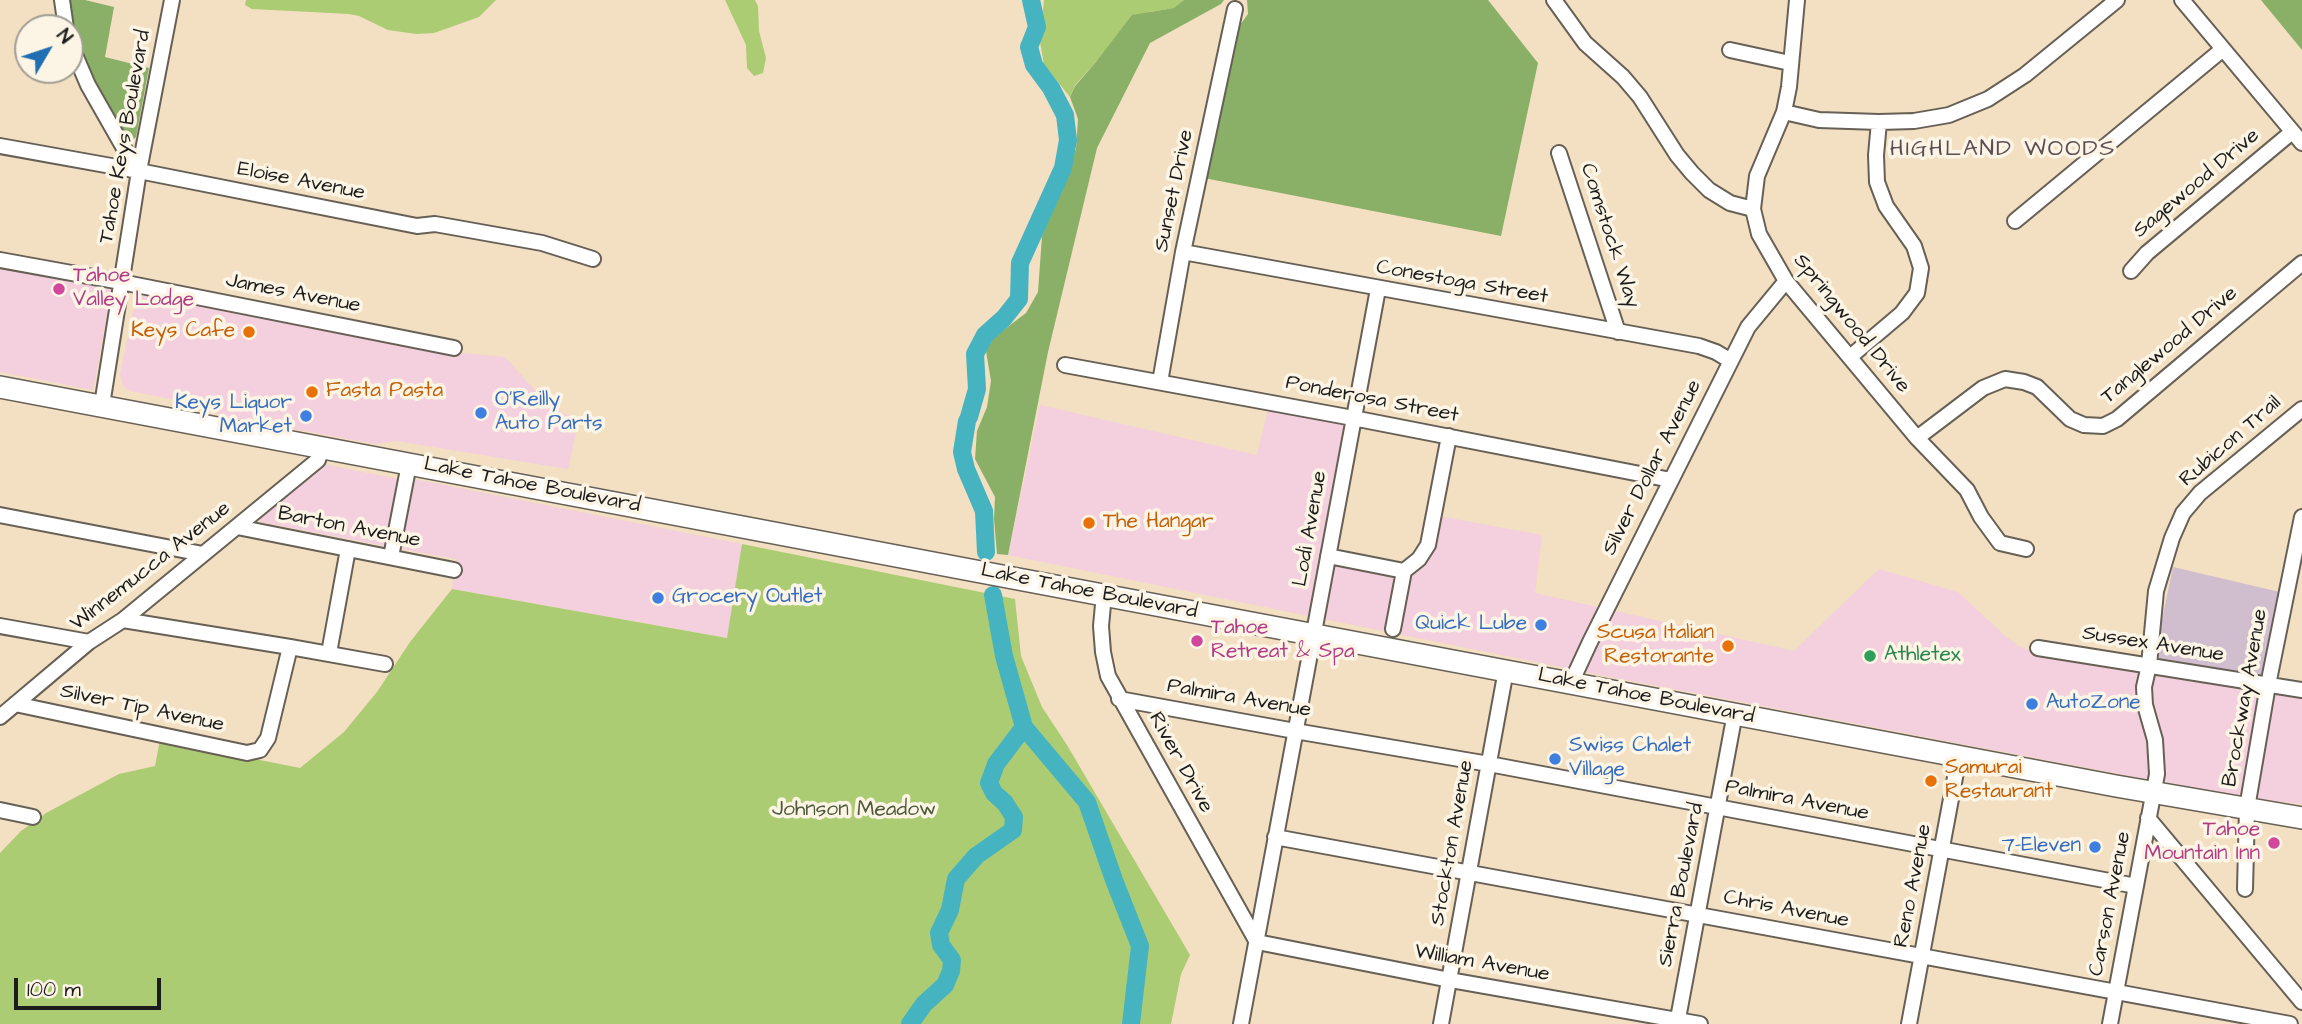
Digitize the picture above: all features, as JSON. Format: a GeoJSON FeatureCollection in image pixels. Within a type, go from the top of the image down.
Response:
{"type":"FeatureCollection","features":[{"type":"Feature","properties":{"kind":"highway","name":"Lake Tahoe Boulevard"},"geometry":{"type":"LineString","coordinates":[[0,387],[1959,756],[2302,817]]}},
{"type":"Feature","properties":{"kind":"street","name":"Tahoe Keys Boulevard"},"geometry":{"type":"LineString","coordinates":[[103,405],[139,171],[172,0]]}},
{"type":"Feature","properties":{"kind":"street"},"geometry":{"type":"LineString","coordinates":[[1554,0],[1585,43],[1623,77],[1640,97],[1677,155],[1692,173],[1709,190],[1730,203],[1753,209]]}},
{"type":"Feature","properties":{"kind":"street","name":"Springwood Drive"},"geometry":{"type":"LineString","coordinates":[[1797,0],[1784,112],[1757,176],[1753,209],[1759,234],[1786,282],[1917,438],[1967,490],[1981,517],[2000,542],[2026,549]]}},
{"type":"Feature","properties":{"kind":"street"},"geometry":{"type":"LineString","coordinates":[[1784,112],[1819,120],[1879,122],[1914,121],[1949,115],[1988,99],[2025,75],[2117,0]]}},
{"type":"Feature","properties":{"kind":"street"},"geometry":{"type":"LineString","coordinates":[[2182,0],[2297,137]]}},
{"type":"Feature","properties":{"kind":"street","name":"Sunset Drive"},"geometry":{"type":"LineString","coordinates":[[1160,382],[1183,252],[1235,9]]}},
{"type":"Feature","properties":{"kind":"street"},"geometry":{"type":"LineString","coordinates":[[2015,221],[2223,49]]}},
{"type":"Feature","properties":{"kind":"street"},"geometry":{"type":"LineString","coordinates":[[1730,50],[1790,63]]}},
{"type":"Feature","properties":{"kind":"street"},"geometry":{"type":"LineString","coordinates":[[84,74],[94,96],[139,171]]}},
{"type":"Feature","properties":{"kind":"street"},"geometry":{"type":"LineString","coordinates":[[1850,358],[1902,313],[1917,293],[1921,268],[1914,246],[1886,206],[1877,182],[1879,122]]}},
{"type":"Feature","properties":{"kind":"street","name":"Sagewood Drive"},"geometry":{"type":"LineString","coordinates":[[2131,271],[2147,253],[2297,137]]}},
{"type":"Feature","properties":{"kind":"street","name":"Eloise Avenue"},"geometry":{"type":"LineString","coordinates":[[0,146],[417,226],[435,224],[542,243],[593,258]]}},
{"type":"Feature","properties":{"kind":"street","name":"Comstock Way"},"geometry":{"type":"LineString","coordinates":[[1559,153],[1618,332]]}},
{"type":"Feature","properties":{"kind":"street","name":"Conestoga Street"},"geometry":{"type":"LineString","coordinates":[[1183,252],[1699,346],[1731,361]]}},
{"type":"Feature","properties":{"kind":"street","name":"James Avenue"},"geometry":{"type":"LineString","coordinates":[[0,260],[454,348]]}},
{"type":"Feature","properties":{"kind":"street","name":"Tanglewood Drive"},"geometry":{"type":"LineString","coordinates":[[1917,438],[1983,388],[2004,379],[2036,387],[2070,419],[2084,425],[2103,426],[2117,419],[2302,263]]}},
{"type":"Feature","properties":{"kind":"street","name":"Silver Dollar Avenue"},"geometry":{"type":"LineString","coordinates":[[1571,683],[1748,327],[1786,282]]}},
{"type":"Feature","properties":{"kind":"street","name":"Lodi Avenue"},"geometry":{"type":"LineString","coordinates":[[1241,1024],[1378,289]]}},
{"type":"Feature","properties":{"kind":"street","name":"Ponderosa Street"},"geometry":{"type":"LineString","coordinates":[[1065,365],[1671,480]]}},
{"type":"Feature","properties":{"kind":"street","name":"Rubicon Trail"},"geometry":{"type":"LineString","coordinates":[[2153,792],[2157,756],[2145,705],[2144,687],[2149,665],[2156,591],[2172,538],[2183,513],[2200,493],[2302,409]]}},
{"type":"Feature","properties":{"kind":"street"},"geometry":{"type":"LineString","coordinates":[[1393,629],[1404,571],[1419,559],[1428,545],[1449,436]]}},
{"type":"Feature","properties":{"kind":"street","name":"Winnemucca Avenue"},"geometry":{"type":"LineString","coordinates":[[0,717],[89,642],[123,620],[318,460],[322,447]]}},
{"type":"Feature","properties":{"kind":"street"},"geometry":{"type":"LineString","coordinates":[[390,557],[408,464]]}},
{"type":"Feature","properties":{"kind":"street"},"geometry":{"type":"LineString","coordinates":[[0,515],[203,554]]}},
{"type":"Feature","properties":{"kind":"street","name":"Brockway Avenue"},"geometry":{"type":"LineString","coordinates":[[2245,889],[2247,808],[2302,517]]}},
{"type":"Feature","properties":{"kind":"street","name":"Barton Avenue"},"geometry":{"type":"LineString","coordinates":[[237,527],[454,570]]}},
{"type":"Feature","properties":{"kind":"street"},"geometry":{"type":"LineString","coordinates":[[329,653],[348,549]]}},
{"type":"Feature","properties":{"kind":"street"},"geometry":{"type":"LineString","coordinates":[[1328,556],[1404,571]]}},
{"type":"Feature","properties":{"kind":"street","name":"River Drive"},"geometry":{"type":"LineString","coordinates":[[1104,594],[1101,626],[1108,676],[1257,942]]}},
{"type":"Feature","properties":{"kind":"street"},"geometry":{"type":"LineString","coordinates":[[123,620],[385,664]]}},
{"type":"Feature","properties":{"kind":"street"},"geometry":{"type":"LineString","coordinates":[[0,626],[89,642]]}},
{"type":"Feature","properties":{"kind":"street","name":"Silver Tip Avenue"},"geometry":{"type":"LineString","coordinates":[[16,704],[247,752],[260,750],[268,738],[290,647]]}},
{"type":"Feature","properties":{"kind":"street","name":"Sussex Avenue"},"geometry":{"type":"LineString","coordinates":[[2038,648],[2302,690]]}},
{"type":"Feature","properties":{"kind":"street","name":"Stockton Avenue"},"geometry":{"type":"LineString","coordinates":[[1441,1024],[1506,670]]}},
{"type":"Feature","properties":{"kind":"street","name":"Palmira Avenue"},"geometry":{"type":"LineString","coordinates":[[1119,699],[1489,764],[2136,886]]}},
{"type":"Feature","properties":{"kind":"street","name":"Sierra Boulevard"},"geometry":{"type":"LineString","coordinates":[[1677,1022],[1735,713]]}},
{"type":"Feature","properties":{"kind":"street","name":"Reno Avenue"},"geometry":{"type":"LineString","coordinates":[[1909,1024],[1959,756]]}},
{"type":"Feature","properties":{"kind":"street","name":"Carson Avenue"},"geometry":{"type":"LineString","coordinates":[[2110,1024],[2153,792]]}},
{"type":"Feature","properties":{"kind":"street"},"geometry":{"type":"LineString","coordinates":[[0,810],[33,817]]}},
{"type":"Feature","properties":{"kind":"street"},"geometry":{"type":"LineString","coordinates":[[2148,818],[2302,1002]]}},
{"type":"Feature","properties":{"kind":"street","name":"Chris Avenue"},"geometry":{"type":"LineString","coordinates":[[1275,837],[2290,1024]]}},
{"type":"Feature","properties":{"kind":"street","name":"William Avenue"},"geometry":{"type":"LineString","coordinates":[[1257,942],[1450,980],[1700,1024]]}},
{"type":"Feature","properties":{"kind":"shaded area"},"geometry":{"type":"Polygon","coordinates":[[[0,267],[112,288],[93,390],[0,372],[0,267]]]}},
{"type":"Feature","properties":{"kind":"shaded area"},"geometry":{"type":"Polygon","coordinates":[[[138,289],[460,353],[505,357],[550,407],[579,420],[568,469],[396,441],[375,444],[223,416],[186,402],[130,391],[123,386],[120,374],[138,289]]]}},
{"type":"Feature","properties":{"kind":"shaded area"},"geometry":{"type":"Polygon","coordinates":[[[1040,405],[1257,455],[1268,409],[1350,420],[1323,558],[1407,573],[1439,516],[1542,535],[1535,593],[1794,651],[1879,569],[1958,592],[2004,635],[2036,654],[2302,696],[2302,804],[2251,799],[1610,677],[1008,555],[1040,405]]]}},
{"type":"Feature","properties":{"kind":"shaded area"},"geometry":{"type":"Polygon","coordinates":[[[323,464],[398,479],[385,546],[260,522],[259,516],[323,464]]]}},
{"type":"Feature","properties":{"kind":"shaded area"},"geometry":{"type":"Polygon","coordinates":[[[414,479],[742,544],[728,638],[452,589],[456,559],[401,549],[414,479]]]}},
{"type":"Feature","properties":{"kind":"shaded area"},"geometry":{"type":"Polygon","coordinates":[[[2173,567],[2284,593],[2266,682],[2153,663],[2173,567]]]}},
{"type":"Feature","properties":{"kind":"green space"},"geometry":{"type":"Polygon","coordinates":[[[65,0],[85,0],[114,7],[105,57],[149,68],[136,137],[131,142],[121,134],[84,63],[84,14],[69,14],[65,0]]]}},
{"type":"Feature","properties":{"kind":"green space"},"geometry":{"type":"Polygon","coordinates":[[[246,0],[496,0],[479,17],[434,33],[416,34],[388,30],[349,14],[252,9],[245,5],[246,0]]]}},
{"type":"Feature","properties":{"kind":"green space"},"geometry":{"type":"Polygon","coordinates":[[[725,0],[755,0],[766,58],[763,73],[754,76],[747,68],[746,45],[725,0]]]}},
{"type":"Feature","properties":{"kind":"green space"},"geometry":{"type":"Polygon","coordinates":[[[1044,0],[1184,0],[1175,8],[1149,12],[1096,62],[1075,85],[1070,97],[1044,65],[1040,42],[1044,0]]]}},
{"type":"Feature","properties":{"kind":"green space"},"geometry":{"type":"Polygon","coordinates":[[[1184,0],[1224,0],[1150,43],[1097,148],[1048,352],[1008,555],[997,554],[995,497],[975,459],[977,431],[987,407],[991,381],[986,351],[993,338],[1026,313],[1038,292],[1042,236],[1076,149],[1078,119],[1070,97],[1075,86],[1132,15],[1174,8],[1184,0]]]}},
{"type":"Feature","properties":{"kind":"green space"},"geometry":{"type":"Polygon","coordinates":[[[1247,0],[1488,0],[1538,63],[1501,236],[1204,178],[1236,38],[1240,25],[1248,14],[1247,0]]]}},
{"type":"Feature","properties":{"kind":"green space"},"geometry":{"type":"Polygon","coordinates":[[[2261,0],[2302,0],[2302,50],[2261,0]]]}},
{"type":"Feature","properties":{"kind":"green space","name":"Johnson Meadow"},"geometry":{"type":"Polygon","coordinates":[[[742,544],[1015,599],[1021,656],[1042,707],[1190,955],[1181,974],[1171,1024],[0,1024],[0,853],[21,831],[46,813],[119,774],[155,766],[160,740],[300,768],[344,732],[377,692],[410,642],[452,589],[727,638],[742,544]]]}},
{"type":"Feature","properties":{"kind":"waterway"},"geometry":{"type":"LineString","coordinates":[[969,417],[977,389],[975,354],[985,335],[1004,318],[1019,299],[1020,263],[1063,168],[1068,140],[1065,115],[1051,88],[1034,65],[1029,47],[1037,27],[1031,0]]}},
{"type":"Feature","properties":{"kind":"waterway"},"geometry":{"type":"LineString","coordinates":[[967,421],[962,452],[966,469],[984,511],[986,552]]}},
{"type":"Feature","properties":{"kind":"waterway"},"geometry":{"type":"LineString","coordinates":[[993,595],[1004,656],[1024,727],[1087,802],[1140,946],[1131,1024]]}},
{"type":"Feature","properties":{"kind":"waterway"},"geometry":{"type":"LineString","coordinates":[[910,1024],[924,1004],[945,985],[951,971],[952,960],[941,945],[939,933],[950,910],[956,879],[976,856],[1013,830],[1014,817],[989,783],[996,764],[1024,727]]}},
{"type":"Feature","properties":{"kind":"place","name":"Tahoe Valley Lodge"},"geometry":{"type":"Point","coordinates":[59,289]}},
{"type":"Feature","properties":{"kind":"place","name":"Keys Cafe"},"geometry":{"type":"Point","coordinates":[249,332]}},
{"type":"Feature","properties":{"kind":"place","name":"Fasta Pasta"},"geometry":{"type":"Point","coordinates":[312,392]}},
{"type":"Feature","properties":{"kind":"place","name":"O'Reilly Auto Parts"},"geometry":{"type":"Point","coordinates":[481,413]}},
{"type":"Feature","properties":{"kind":"place","name":"Keys Liquor Market"},"geometry":{"type":"Point","coordinates":[306,416]}},
{"type":"Feature","properties":{"kind":"place","name":"The Hangar"},"geometry":{"type":"Point","coordinates":[1089,523]}},
{"type":"Feature","properties":{"kind":"place","name":"Grocery Outlet"},"geometry":{"type":"Point","coordinates":[658,598]}},
{"type":"Feature","properties":{"kind":"place","name":"Quick Lube"},"geometry":{"type":"Point","coordinates":[1541,625]}},
{"type":"Feature","properties":{"kind":"place","name":"Tahoe Retreat & Spa"},"geometry":{"type":"Point","coordinates":[1197,641]}},
{"type":"Feature","properties":{"kind":"place","name":"Scusa Italian Restorante"},"geometry":{"type":"Point","coordinates":[1728,646]}},
{"type":"Feature","properties":{"kind":"place","name":"Athletex"},"geometry":{"type":"Point","coordinates":[1870,656]}},
{"type":"Feature","properties":{"kind":"place","name":"AutoZone"},"geometry":{"type":"Point","coordinates":[2032,704]}},
{"type":"Feature","properties":{"kind":"place","name":"Swiss Chalet Village"},"geometry":{"type":"Point","coordinates":[1555,759]}},
{"type":"Feature","properties":{"kind":"place","name":"Samurai Restaurant"},"geometry":{"type":"Point","coordinates":[1931,781]}},
{"type":"Feature","properties":{"kind":"place","name":"Tahoe Mountain Inn"},"geometry":{"type":"Point","coordinates":[2274,843]}},
{"type":"Feature","properties":{"kind":"place","name":"7-Eleven"},"geometry":{"type":"Point","coordinates":[2095,847]}},
{"type":"Feature","properties":{"kind":"district","name":"HIGHLAND WOODS"},"geometry":{"type":"Point","coordinates":[2003,150]}}]}
